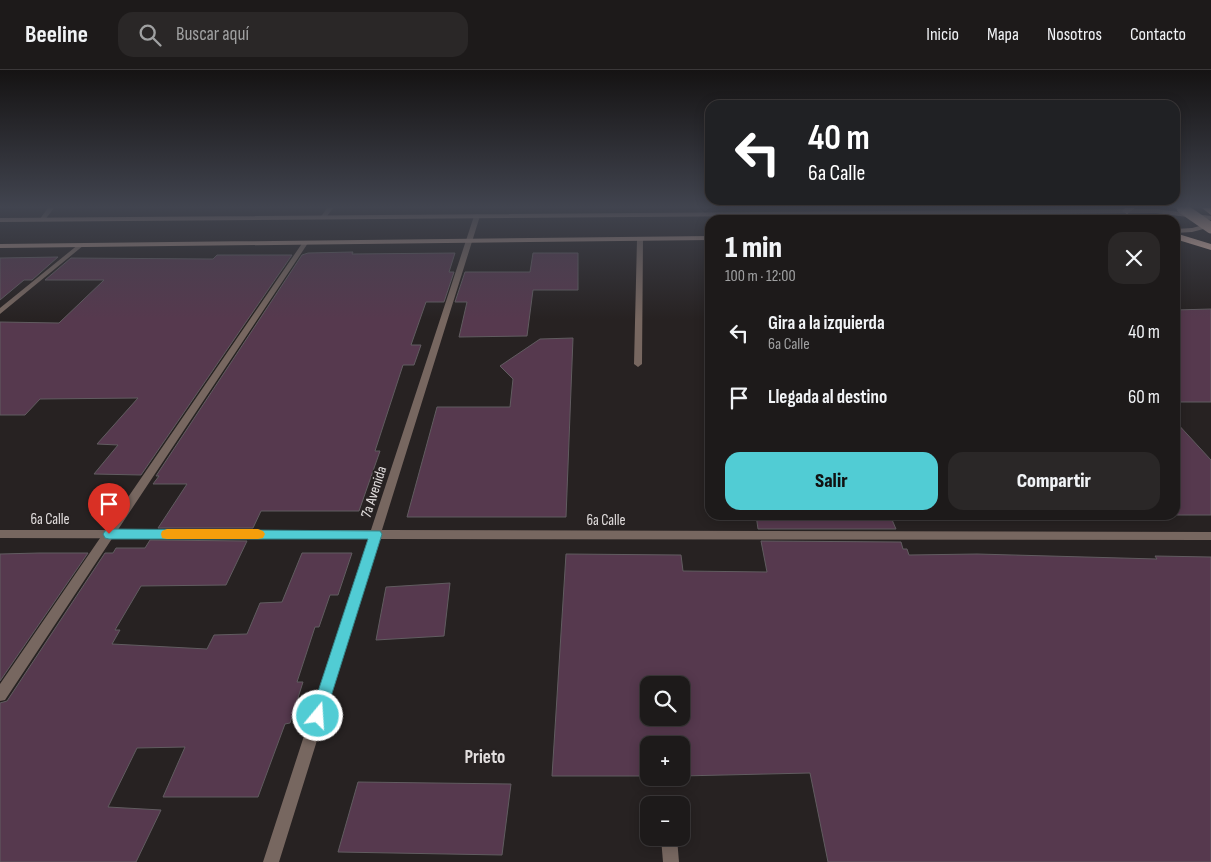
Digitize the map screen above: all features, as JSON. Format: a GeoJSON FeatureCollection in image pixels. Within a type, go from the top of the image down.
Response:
{"type":"FeatureCollection","features":[{"type":"Feature","properties":{"kind":"street"},"geometry":{"type":"LineString","coordinates":[[0,312],[81,245]]}},
{"type":"Feature","properties":{"kind":"street"},"geometry":{"type":"LineString","coordinates":[[0,246],[85,245]]}},
{"type":"Feature","properties":{"kind":"street"},"geometry":{"type":"LineString","coordinates":[[0,695],[304,245]]}},
{"type":"Feature","properties":{"kind":"street","name":"7a Avenida"},"geometry":{"type":"LineString","coordinates":[[271,862],[469,245]]}},
{"type":"Feature","properties":{"kind":"street"},"geometry":{"type":"LineString","coordinates":[[638,364],[640,245]]}},
{"type":"Feature","properties":{"kind":"street","name":"6a Calle"},"geometry":{"type":"LineString","coordinates":[[0,534],[1211,536]]}},
{"type":"Feature","properties":{"kind":"street"},"geometry":{"type":"LineString","coordinates":[[670,846],[671,862]]}},
{"type":"Feature","properties":{"kind":"building"},"geometry":{"type":"Polygon","coordinates":[[[353,252],[352,254],[455,253],[449,272],[454,272],[444,302],[426,302],[411,345],[421,345],[414,365],[403,365],[375,451],[380,451],[359,511],[261,511],[253,528],[158,528],[187,484],[153,484],[159,476],[156,476],[302,255],[308,253],[353,252]]]}},
{"type":"Feature","properties":{"kind":"building"},"geometry":{"type":"Polygon","coordinates":[[[533,253],[578,253],[578,290],[533,290],[527,336],[459,337],[467,302],[455,302],[465,272],[530,272],[533,253]]]}},
{"type":"Feature","properties":{"kind":"building"},"geometry":{"type":"Polygon","coordinates":[[[217,255],[292,255],[141,475],[94,474],[118,445],[97,444],[138,398],[40,399],[25,415],[0,415],[0,322],[59,323],[104,280],[45,280],[71,258],[213,259],[217,255]]]}},
{"type":"Feature","properties":{"kind":"building"},"geometry":{"type":"Polygon","coordinates":[[[58,257],[32,280],[24,280],[0,300],[0,258],[58,257]]]}},
{"type":"Feature","properties":{"kind":"building"},"geometry":{"type":"Polygon","coordinates":[[[1211,309],[1211,402],[1180,402],[1180,310],[1211,309]]]}},
{"type":"Feature","properties":{"kind":"building"},"geometry":{"type":"Polygon","coordinates":[[[573,338],[566,517],[407,517],[437,407],[510,407],[513,379],[500,366],[540,339],[573,338]]]}},
{"type":"Feature","properties":{"kind":"building"},"geometry":{"type":"Polygon","coordinates":[[[1180,426],[1211,460],[1211,515],[1180,515],[1180,426]]]}},
{"type":"Feature","properties":{"kind":"building"},"geometry":{"type":"Polygon","coordinates":[[[757,520],[892,520],[896,529],[758,529],[757,520]]]}},
{"type":"Feature","properties":{"kind":"building"},"geometry":{"type":"Polygon","coordinates":[[[150,540],[247,541],[226,585],[141,586],[115,630],[120,630],[112,644],[207,649],[214,635],[247,634],[260,603],[282,602],[302,553],[352,553],[338,595],[330,595],[319,627],[315,627],[297,682],[303,682],[290,723],[285,724],[258,797],[163,797],[185,747],[137,748],[108,807],[161,810],[136,862],[0,862],[0,703],[7,701],[105,553],[113,553],[116,548],[145,548],[150,540]]]}},
{"type":"Feature","properties":{"kind":"building"},"geometry":{"type":"Polygon","coordinates":[[[761,541],[901,542],[903,549],[907,549],[909,555],[977,554],[1157,559],[1155,556],[1211,557],[1211,862],[828,862],[810,773],[690,776],[690,736],[640,736],[640,776],[552,776],[566,554],[681,555],[683,571],[767,572],[761,541]]]}},
{"type":"Feature","properties":{"kind":"building"},"geometry":{"type":"Polygon","coordinates":[[[88,553],[0,681],[0,554],[88,553]]]}},
{"type":"Feature","properties":{"kind":"building"},"geometry":{"type":"Polygon","coordinates":[[[450,583],[444,636],[376,640],[386,587],[450,583]]]}},
{"type":"Feature","properties":{"kind":"building"},"geometry":{"type":"Polygon","coordinates":[[[358,782],[511,784],[502,855],[338,852],[358,782]]]}},
{"type":"Feature","properties":{"kind":"slow traffic"},"geometry":{"type":"LineString","coordinates":[[167,534],[258,534]]}},
{"type":"Feature","properties":{"kind":"district","name":"Prieto"},"geometry":{"type":"Point","coordinates":[485,757]}},
{"type":"Feature","properties":{"kind":"route"},"geometry":{"type":"LineString","coordinates":[[109,534],[376,534],[318,716]]}}]}
